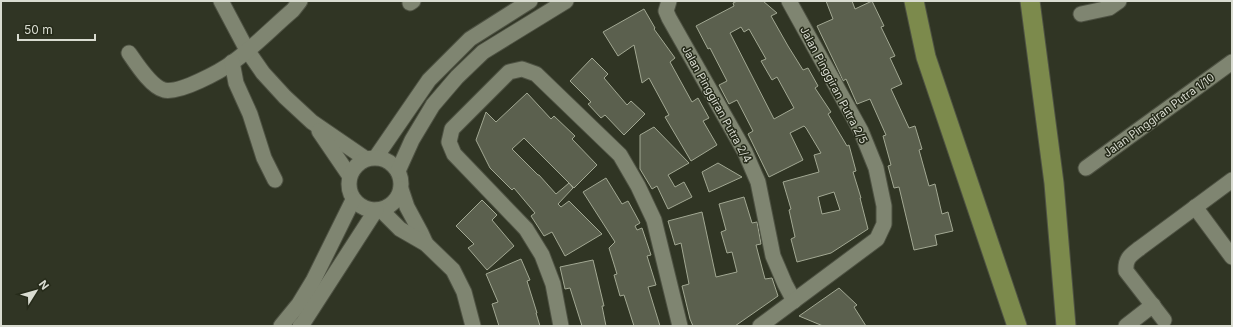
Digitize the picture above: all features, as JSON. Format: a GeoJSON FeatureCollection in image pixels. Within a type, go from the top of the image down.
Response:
{"type":"FeatureCollection","features":[{"type":"Feature","properties":{"kind":"main road"},"geometry":{"type":"LineString","coordinates":[[914,1],[926,57],[1017,326]]}},
{"type":"Feature","properties":{"kind":"main road"},"geometry":{"type":"LineString","coordinates":[[1030,1],[1054,183],[1066,326]]}},
{"type":"Feature","properties":{"kind":"street"},"geometry":{"type":"LineString","coordinates":[[221,1],[247,50],[263,73],[285,97],[312,122],[371,158],[389,161],[398,171],[401,179],[401,188],[407,207],[426,244]]}},
{"type":"Feature","properties":{"kind":"street"},"geometry":{"type":"LineString","coordinates":[[129,53],[154,84],[164,90],[176,90],[190,86],[232,62],[293,10],[300,1]]}},
{"type":"Feature","properties":{"kind":"street"},"geometry":{"type":"LineString","coordinates":[[401,188],[394,202],[388,207],[379,210],[368,209],[360,206],[353,200],[348,188],[349,175],[359,162],[371,158],[429,80],[470,39],[530,1]]}},
{"type":"Feature","properties":{"kind":"street"},"geometry":{"type":"LineString","coordinates":[[398,171],[412,140],[433,105],[457,77],[483,52],[566,1]]}},
{"type":"Feature","properties":{"kind":"street","name":"Jalan Pinggiran Putra 2/4"},"geometry":{"type":"LineString","coordinates":[[669,1],[666,10],[669,18],[745,152],[758,182],[773,256],[794,301]]}},
{"type":"Feature","properties":{"kind":"street","name":"Jalan Pinggiran Putra 2/5"},"geometry":{"type":"LineString","coordinates":[[789,1],[861,131],[876,168],[884,206],[884,224],[877,240],[794,301]]}},
{"type":"Feature","properties":{"kind":"street"},"geometry":{"type":"LineString","coordinates":[[1081,14],[1109,8],[1119,1]]}},
{"type":"Feature","properties":{"kind":"street"},"geometry":{"type":"LineString","coordinates":[[232,62],[236,83],[250,114],[264,158],[275,180]]}},
{"type":"Feature","properties":{"kind":"street","name":"Jalan Pinggiran Putra 1/10"},"geometry":{"type":"LineString","coordinates":[[1086,168],[1232,62]]}},
{"type":"Feature","properties":{"kind":"street"},"geometry":{"type":"LineString","coordinates":[[561,326],[553,284],[542,255],[526,229],[454,154],[448,142],[452,129],[480,100],[509,72],[522,69],[536,74],[620,155],[638,186],[654,220],[680,326]]}},
{"type":"Feature","properties":{"kind":"street"},"geometry":{"type":"LineString","coordinates":[[312,122],[349,175]]}},
{"type":"Feature","properties":{"kind":"street"},"geometry":{"type":"LineString","coordinates":[[1164,320],[1126,271],[1128,258],[1232,180]]}},
{"type":"Feature","properties":{"kind":"street"},"geometry":{"type":"LineString","coordinates":[[281,326],[299,304],[313,281],[353,200]]}},
{"type":"Feature","properties":{"kind":"street"},"geometry":{"type":"LineString","coordinates":[[1195,208],[1232,257]]}},
{"type":"Feature","properties":{"kind":"street"},"geometry":{"type":"LineString","coordinates":[[379,210],[400,229],[426,244],[452,270],[459,280],[464,292],[473,326]]}},
{"type":"Feature","properties":{"kind":"street"},"geometry":{"type":"LineString","coordinates":[[300,326],[379,210]]}},
{"type":"Feature","properties":{"kind":"street"},"geometry":{"type":"LineString","coordinates":[[760,326],[794,301]]}},
{"type":"Feature","properties":{"kind":"street"},"geometry":{"type":"LineString","coordinates":[[1126,326],[1153,305]]}},
{"type":"Feature","properties":{"kind":"building"},"geometry":{"type":"Polygon","coordinates":[[[737,1],[763,1],[777,13],[771,16],[803,70],[808,68],[818,86],[815,88],[831,112],[828,114],[847,146],[849,145],[856,171],[853,172],[868,229],[831,253],[797,262],[791,239],[795,237],[789,210],[791,209],[783,182],[819,172],[814,155],[821,153],[806,128],[804,126],[790,133],[803,160],[769,177],[748,134],[753,131],[737,100],[729,104],[719,85],[727,81],[710,48],[708,49],[696,26],[734,6],[733,3],[737,1]],[[741,27],[730,33],[774,119],[794,108],[777,77],[772,80],[761,61],[766,59],[749,29],[744,32],[741,27]],[[834,192],[818,197],[822,214],[840,210],[834,192]]]}},
{"type":"Feature","properties":{"kind":"building"},"geometry":{"type":"Polygon","coordinates":[[[826,1],[852,1],[855,9],[872,1],[884,26],[881,27],[895,56],[890,58],[902,84],[891,89],[909,128],[915,126],[922,149],[919,150],[929,186],[935,184],[942,214],[948,212],[953,231],[935,235],[937,245],[914,250],[899,187],[894,188],[888,166],[891,165],[883,136],[886,135],[870,99],[857,104],[846,79],[843,81],[817,26],[833,19],[826,1]]]}},
{"type":"Feature","properties":{"kind":"building"},"geometry":{"type":"Polygon","coordinates":[[[644,9],[655,28],[654,29],[675,58],[670,62],[692,102],[698,98],[709,118],[703,121],[717,145],[691,161],[665,117],[669,115],[649,78],[642,83],[634,45],[618,56],[603,32],[644,9]]]}},
{"type":"Feature","properties":{"kind":"building"},"geometry":{"type":"Polygon","coordinates":[[[592,58],[608,74],[604,78],[627,105],[631,101],[645,114],[624,135],[605,115],[601,118],[588,104],[591,102],[570,81],[592,58]]]}},
{"type":"Feature","properties":{"kind":"building"},"geometry":{"type":"Polygon","coordinates":[[[527,93],[551,119],[554,116],[575,136],[572,139],[597,165],[574,188],[569,183],[573,188],[558,204],[561,207],[569,201],[602,234],[565,256],[552,232],[544,236],[531,216],[535,213],[514,188],[512,190],[490,168],[476,140],[486,112],[496,122],[527,93]],[[524,138],[512,149],[556,194],[569,183],[524,138]]]}},
{"type":"Feature","properties":{"kind":"building"},"geometry":{"type":"Polygon","coordinates":[[[654,127],[689,163],[668,175],[675,187],[684,182],[692,197],[668,209],[657,186],[652,189],[640,169],[640,135],[654,127]]]}},
{"type":"Feature","properties":{"kind":"building"},"geometry":{"type":"Polygon","coordinates":[[[718,163],[742,177],[709,192],[702,172],[718,163]]]}},
{"type":"Feature","properties":{"kind":"building"},"geometry":{"type":"Polygon","coordinates":[[[606,178],[622,204],[628,201],[640,223],[635,226],[637,230],[642,228],[651,255],[647,256],[656,285],[648,287],[660,326],[634,326],[624,295],[620,296],[614,275],[617,274],[609,248],[615,242],[583,192],[606,178]]]}},
{"type":"Feature","properties":{"kind":"building"},"geometry":{"type":"Polygon","coordinates":[[[744,197],[752,223],[757,222],[761,244],[756,245],[765,279],[772,278],[778,296],[735,326],[693,326],[682,286],[689,284],[681,243],[675,245],[668,221],[702,212],[716,277],[737,272],[732,252],[727,253],[721,232],[726,230],[719,204],[744,197]]]}},
{"type":"Feature","properties":{"kind":"building"},"geometry":{"type":"Polygon","coordinates":[[[482,200],[497,215],[492,220],[514,246],[487,270],[468,248],[474,244],[456,226],[482,200]]]}},
{"type":"Feature","properties":{"kind":"building"},"geometry":{"type":"Polygon","coordinates":[[[521,259],[530,280],[527,281],[540,326],[499,326],[492,304],[498,302],[486,274],[521,259]]]}},
{"type":"Feature","properties":{"kind":"building"},"geometry":{"type":"Polygon","coordinates":[[[593,260],[604,306],[602,306],[606,326],[582,326],[570,288],[565,289],[560,267],[593,260]]]}},
{"type":"Feature","properties":{"kind":"building"},"geometry":{"type":"Polygon","coordinates":[[[839,288],[857,305],[854,307],[866,326],[823,326],[799,316],[839,288]]]}}]}
